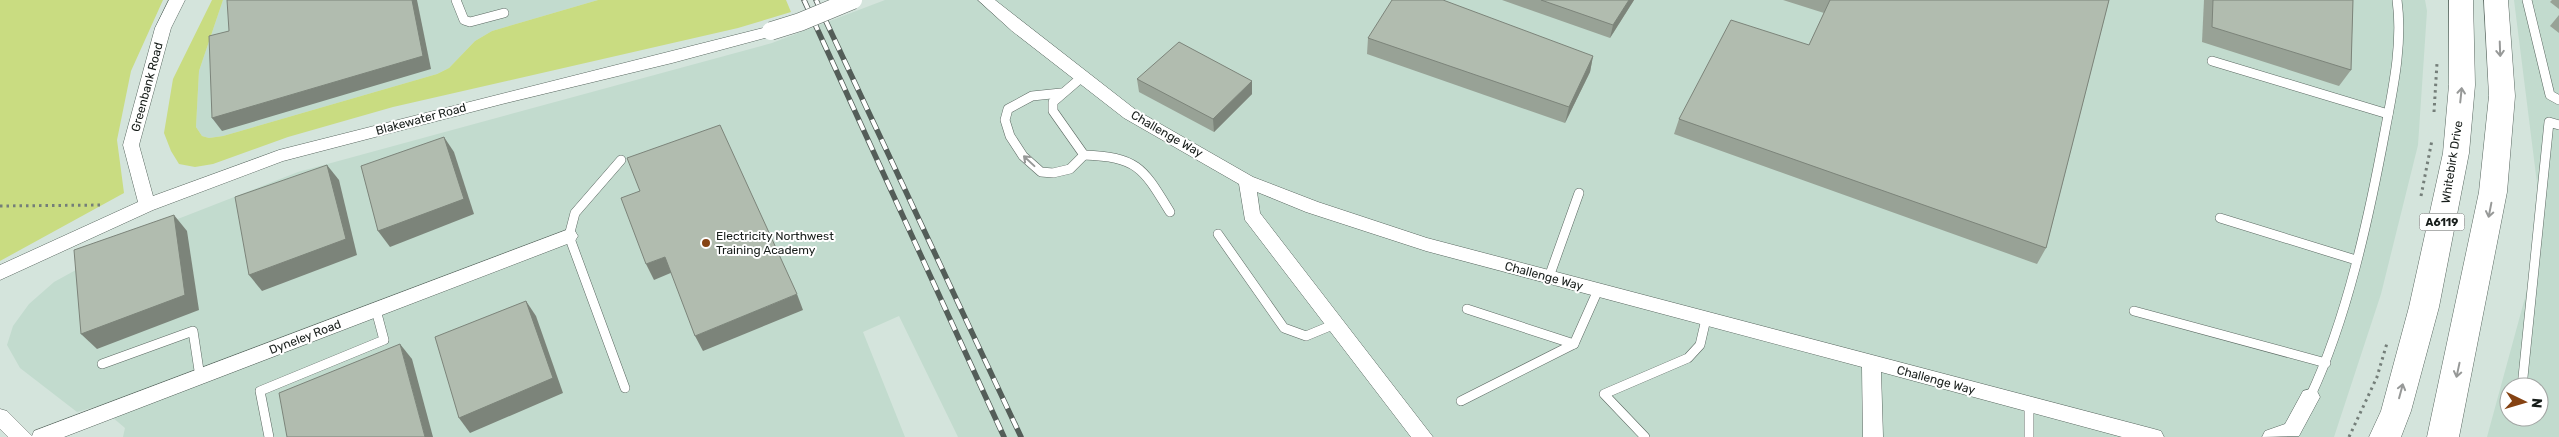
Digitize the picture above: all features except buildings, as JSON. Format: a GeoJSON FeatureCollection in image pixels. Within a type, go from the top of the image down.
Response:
{"type":"FeatureCollection","features":[{"type":"Feature","properties":{"kind":"highway","name":"Whitebirk Drive"},"geometry":{"type":"LineString","coordinates":[[2384,437],[2396,411],[2424,307],[2456,153],[2462,85],[2461,0]]}},
{"type":"Feature","properties":{"kind":"highway"},"geometry":{"type":"LineString","coordinates":[[2442,437],[2493,192],[2502,96],[2496,0]]}},
{"type":"Feature","properties":{"kind":"street","name":"Greenbank Road"},"geometry":{"type":"LineString","coordinates":[[147,205],[131,145],[163,28],[177,0]]}},
{"type":"Feature","properties":{"kind":"street","name":"Blakewater Road"},"geometry":{"type":"LineString","coordinates":[[0,272],[147,205],[278,156],[502,98],[672,58],[800,22],[853,0]]}},
{"type":"Feature","properties":{"kind":"street","name":"Challenge Way"},"geometry":{"type":"LineString","coordinates":[[986,0],[1130,114],[1247,181],[1312,207],[1426,244],[2154,437]]}},
{"type":"Feature","properties":{"kind":"street"},"geometry":{"type":"LineString","coordinates":[[1247,181],[1251,215],[1423,437]]}},
{"type":"Feature","properties":{"kind":"street","name":"Dyneley Road"},"geometry":{"type":"LineString","coordinates":[[42,437],[569,236]]}},
{"type":"Feature","properties":{"kind":"street"},"geometry":{"type":"LineString","coordinates":[[1871,363],[1873,437]]}},
{"type":"Feature","properties":{"kind":"street"},"geometry":{"type":"LineString","coordinates":[[2272,437],[2292,430],[2310,397]]}},
{"type":"Feature","properties":{"kind":"street"},"geometry":{"type":"LineString","coordinates":[[0,418],[22,437]]}},
{"type":"Feature","properties":{"kind":"lane"},"geometry":{"type":"LineString","coordinates":[[456,0],[464,20],[470,22],[504,13]]}},
{"type":"Feature","properties":{"kind":"lane"},"geometry":{"type":"LineString","coordinates":[[2310,397],[2326,364],[2375,186],[2388,114],[2400,20],[2397,0]]}},
{"type":"Feature","properties":{"kind":"lane"},"geometry":{"type":"LineString","coordinates":[[2527,0],[2550,96],[2559,100]]}},
{"type":"Feature","properties":{"kind":"lane"},"geometry":{"type":"LineString","coordinates":[[2212,61],[2388,114]]}},
{"type":"Feature","properties":{"kind":"lane"},"geometry":{"type":"LineString","coordinates":[[1082,77],[1053,102],[1053,111],[1084,155]]}},
{"type":"Feature","properties":{"kind":"lane"},"geometry":{"type":"LineString","coordinates":[[1061,94],[1032,96],[1008,109],[1005,120],[1010,136],[1023,156],[1041,172],[1053,173],[1070,169],[1084,155],[1112,155],[1132,160],[1144,169],[1170,212]]}},
{"type":"Feature","properties":{"kind":"lane"},"geometry":{"type":"LineString","coordinates":[[2523,377],[2549,122],[2559,125]]}},
{"type":"Feature","properties":{"kind":"lane"},"geometry":{"type":"LineString","coordinates":[[620,160],[575,213],[569,236],[625,388]]}},
{"type":"Feature","properties":{"kind":"lane"},"geometry":{"type":"LineString","coordinates":[[1550,277],[1579,193]]}},
{"type":"Feature","properties":{"kind":"lane"},"geometry":{"type":"LineString","coordinates":[[2220,218],[2356,260]]}},
{"type":"Feature","properties":{"kind":"lane"},"geometry":{"type":"LineString","coordinates":[[1218,234],[1284,328],[1306,336],[1335,324]]}},
{"type":"Feature","properties":{"kind":"lane"},"geometry":{"type":"LineString","coordinates":[[1461,401],[1574,344],[1598,290]]}},
{"type":"Feature","properties":{"kind":"lane"},"geometry":{"type":"LineString","coordinates":[[1467,309],[1574,344]]}},
{"type":"Feature","properties":{"kind":"lane"},"geometry":{"type":"LineString","coordinates":[[269,437],[260,392],[384,340],[376,310]]}},
{"type":"Feature","properties":{"kind":"lane"},"geometry":{"type":"LineString","coordinates":[[2134,311],[2326,364]]}},
{"type":"Feature","properties":{"kind":"lane"},"geometry":{"type":"LineString","coordinates":[[1644,437],[1604,394],[1688,358],[1700,344],[1706,319]]}},
{"type":"Feature","properties":{"kind":"lane"},"geometry":{"type":"LineString","coordinates":[[102,364],[193,331],[200,376]]}},
{"type":"Feature","properties":{"kind":"lane"},"geometry":{"type":"LineString","coordinates":[[2029,404],[2029,437]]}},
{"type":"Feature","properties":{"kind":"path"},"geometry":{"type":"LineString","coordinates":[[2434,115],[2437,56]]}},
{"type":"Feature","properties":{"kind":"path"},"geometry":{"type":"LineString","coordinates":[[2420,200],[2433,135]]}},
{"type":"Feature","properties":{"kind":"path"},"geometry":{"type":"LineString","coordinates":[[0,206],[109,205]]}},
{"type":"Feature","properties":{"kind":"path"},"geometry":{"type":"LineString","coordinates":[[2350,437],[2376,376],[2387,340]]}},
{"type":"Feature","properties":{"kind":"shaded area"},"geometry":{"type":"Polygon","coordinates":[[[223,0],[598,0],[492,31],[475,41],[449,68],[437,74],[223,136],[209,138],[202,136],[196,127],[199,71],[223,0]]]}},
{"type":"Feature","properties":{"kind":"shaded area"},"geometry":{"type":"Polygon","coordinates":[[[885,0],[2425,0],[2427,11],[2418,145],[2381,294],[2334,437],[958,437],[899,316],[863,332],[905,437],[123,437],[125,428],[99,406],[77,412],[20,368],[7,345],[13,326],[29,304],[54,282],[147,231],[298,172],[772,43],[885,0]]]}},
{"type":"Feature","properties":{"kind":"shaded area"},"geometry":{"type":"Polygon","coordinates":[[[2514,0],[2559,0],[2559,437],[2487,437],[2499,393],[2499,427],[2549,427],[2549,377],[2503,377],[2529,283],[2539,199],[2514,0]]]}},
{"type":"Feature","properties":{"kind":"green space"},"geometry":{"type":"Polygon","coordinates":[[[0,0],[163,0],[131,71],[117,140],[124,193],[0,261],[0,0]]]}},
{"type":"Feature","properties":{"kind":"green space"},"geometry":{"type":"Polygon","coordinates":[[[212,0],[223,0],[199,71],[196,127],[202,136],[209,138],[223,136],[437,74],[449,68],[475,41],[492,31],[598,0],[786,0],[791,12],[738,28],[393,107],[288,137],[213,164],[195,167],[179,164],[171,151],[164,133],[173,79],[212,0]]]}},
{"type":"Feature","properties":{"kind":"railway"},"geometry":{"type":"LineString","coordinates":[[804,0],[1004,437]]}},
{"type":"Feature","properties":{"kind":"railway"},"geometry":{"type":"LineString","coordinates":[[816,0],[1021,437]]}},
{"type":"Feature","properties":{"kind":"place","name":"Electricity Northwest Training Academy"},"geometry":{"type":"Point","coordinates":[706,243]}}]}
